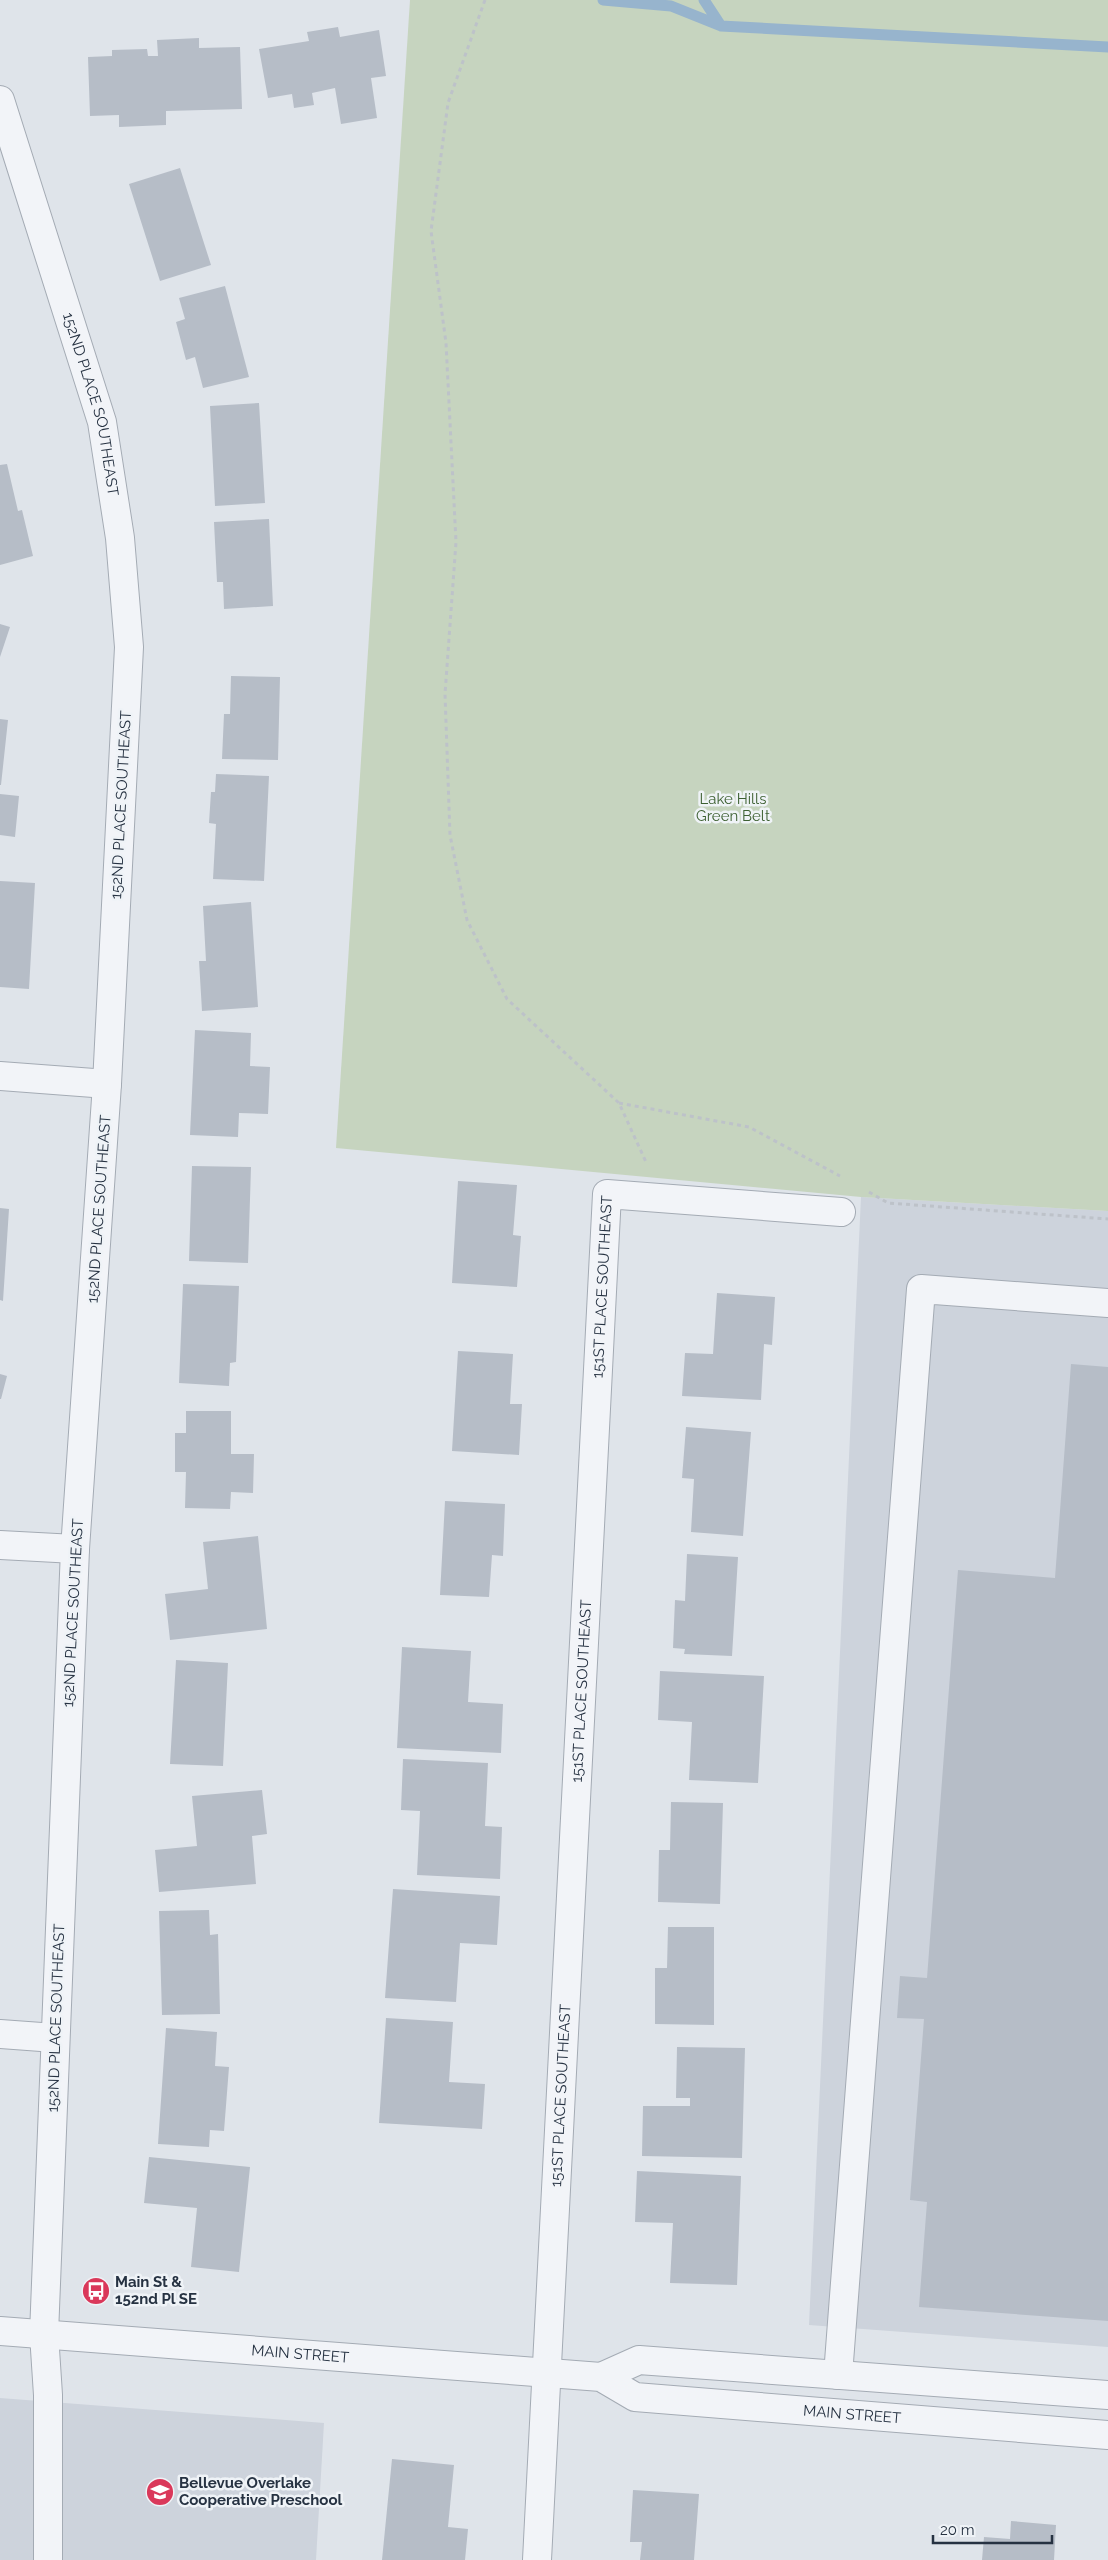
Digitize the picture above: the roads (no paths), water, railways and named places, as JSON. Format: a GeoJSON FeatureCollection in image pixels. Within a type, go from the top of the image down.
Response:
{"type":"FeatureCollection","features":[{"type":"Feature","properties":{"kind":"street","name":"152ND PLACE SOUTHEAST"},"geometry":{"type":"LineString","coordinates":[[0,100],[102,422],[120,538],[129,647],[107,1084],[75,1549],[44,2334],[48,2395],[48,2560]]}},
{"type":"Feature","properties":{"kind":"street"},"geometry":{"type":"LineString","coordinates":[[0,1076],[107,1084]]}},
{"type":"Feature","properties":{"kind":"street","name":"151ST PLACE SOUTHEAST"},"geometry":{"type":"LineString","coordinates":[[537,2560],[607,1194],[841,1212]]}},
{"type":"Feature","properties":{"kind":"street"},"geometry":{"type":"LineString","coordinates":[[838,2375],[921,1289],[1108,1303]]}},
{"type":"Feature","properties":{"kind":"street"},"geometry":{"type":"LineString","coordinates":[[0,1545],[75,1549]]}},
{"type":"Feature","properties":{"kind":"street"},"geometry":{"type":"LineString","coordinates":[[0,2034],[55,2038]]}},
{"type":"Feature","properties":{"kind":"street","name":"MAIN STREET"},"geometry":{"type":"LineString","coordinates":[[0,2331],[548,2372],[600,2377],[635,2398],[1108,2435]]}},
{"type":"Feature","properties":{"kind":"street","name":"MAIN STREET"},"geometry":{"type":"LineString","coordinates":[[600,2377],[639,2360],[1108,2395]]}},
{"type":"Feature","properties":{"kind":"waterway"},"geometry":{"type":"LineString","coordinates":[[603,0],[671,6],[721,26],[1108,47]]}},
{"type":"Feature","properties":{"kind":"waterway"},"geometry":{"type":"LineString","coordinates":[[704,0],[721,26]]}},
{"type":"Feature","properties":{"kind":"place","name":"Main St & 152nd Pl SE"},"geometry":{"type":"Point","coordinates":[96,2291]}},
{"type":"Feature","properties":{"kind":"place","name":"Bellevue Overlake Cooperative Preschool"},"geometry":{"type":"Point","coordinates":[160,2492]}},
{"type":"Feature","properties":{"kind":"park label","name":"Lake Hills Green Belt"},"geometry":{"type":"Point","coordinates":[733,808]}}]}
